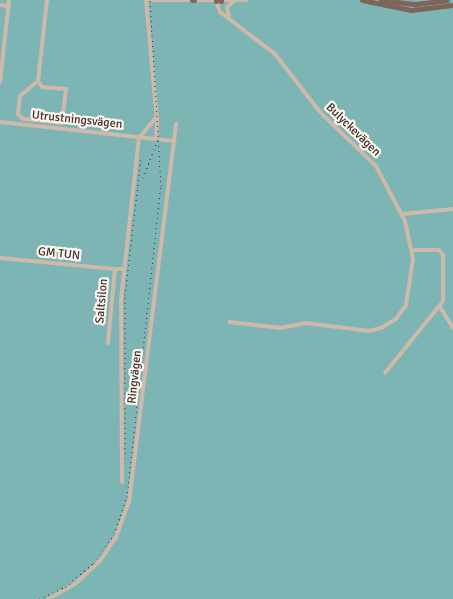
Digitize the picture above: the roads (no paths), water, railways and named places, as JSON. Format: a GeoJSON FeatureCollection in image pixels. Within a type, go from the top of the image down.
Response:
{"type":"FeatureCollection","features":[{"type":"Feature","properties":{"kind":"main road"},"geometry":{"type":"LineString","coordinates":[[356,0],[388,8],[421,10],[453,5]]}},
{"type":"Feature","properties":{"kind":"main road"},"geometry":{"type":"LineString","coordinates":[[362,0],[388,8]]}},
{"type":"Feature","properties":{"kind":"main road"},"geometry":{"type":"LineString","coordinates":[[381,0],[418,4],[447,0]]}},
{"type":"Feature","properties":{"kind":"street"},"geometry":{"type":"LineString","coordinates":[[0,82],[9,0]]}},
{"type":"Feature","properties":{"kind":"street"},"geometry":{"type":"LineString","coordinates":[[38,81],[42,86],[66,89],[62,123],[18,116],[20,96],[38,81],[47,0]]}},
{"type":"Feature","properties":{"kind":"street"},"geometry":{"type":"LineString","coordinates":[[174,142],[154,139],[156,117],[146,0],[246,0]]}},
{"type":"Feature","properties":{"kind":"street"},"geometry":{"type":"LineString","coordinates":[[187,0],[193,0]]}},
{"type":"Feature","properties":{"kind":"street","name":"Bulyckevägen"},"geometry":{"type":"LineString","coordinates":[[216,0],[218,9],[270,50],[320,112],[365,152],[387,183],[402,214],[412,250],[412,283],[406,306],[396,319],[381,328],[369,331],[306,323],[280,328],[229,322]]}},
{"type":"Feature","properties":{"kind":"street"},"geometry":{"type":"LineString","coordinates":[[221,0],[222,10],[228,17]]}},
{"type":"Feature","properties":{"kind":"street"},"geometry":{"type":"LineString","coordinates":[[228,17],[227,7],[234,1]]}},
{"type":"Feature","properties":{"kind":"street"},"geometry":{"type":"LineString","coordinates":[[0,6],[8,6]]}},
{"type":"Feature","properties":{"kind":"street"},"geometry":{"type":"LineString","coordinates":[[122,482],[121,300],[140,137],[156,117]]}},
{"type":"Feature","properties":{"kind":"street","name":"Utrustningsvägen"},"geometry":{"type":"LineString","coordinates":[[0,122],[154,139]]}},
{"type":"Feature","properties":{"kind":"street","name":"Ringvägen"},"geometry":{"type":"LineString","coordinates":[[48,599],[75,584],[100,561],[118,531],[129,502],[176,124]]}},
{"type":"Feature","properties":{"kind":"street"},"geometry":{"type":"LineString","coordinates":[[402,214],[453,209]]}},
{"type":"Feature","properties":{"kind":"street"},"geometry":{"type":"LineString","coordinates":[[386,373],[443,301],[443,254],[439,250],[412,250]]}},
{"type":"Feature","properties":{"kind":"street","name":"GM TUN"},"geometry":{"type":"LineString","coordinates":[[0,258],[116,270]]}},
{"type":"Feature","properties":{"kind":"street","name":"Saltsilon"},"geometry":{"type":"LineString","coordinates":[[108,343],[116,270],[124,269]]}},
{"type":"Feature","properties":{"kind":"street"},"geometry":{"type":"LineString","coordinates":[[440,307],[453,328]]}},
{"type":"Feature","properties":{"kind":"water"},"geometry":{"type":"Polygon","coordinates":[[[0,0],[453,0],[453,599],[0,599],[0,0]]]}},
{"type":"Feature","properties":{"kind":"railway"},"geometry":{"type":"LineString","coordinates":[[39,599],[65,587],[94,563],[114,534],[127,497],[161,186],[150,0]]}},
{"type":"Feature","properties":{"kind":"railway"},"geometry":{"type":"LineString","coordinates":[[143,178],[158,139]]}},
{"type":"Feature","properties":{"kind":"railway"},"geometry":{"type":"LineString","coordinates":[[125,458],[125,295],[141,159]]}}]}
